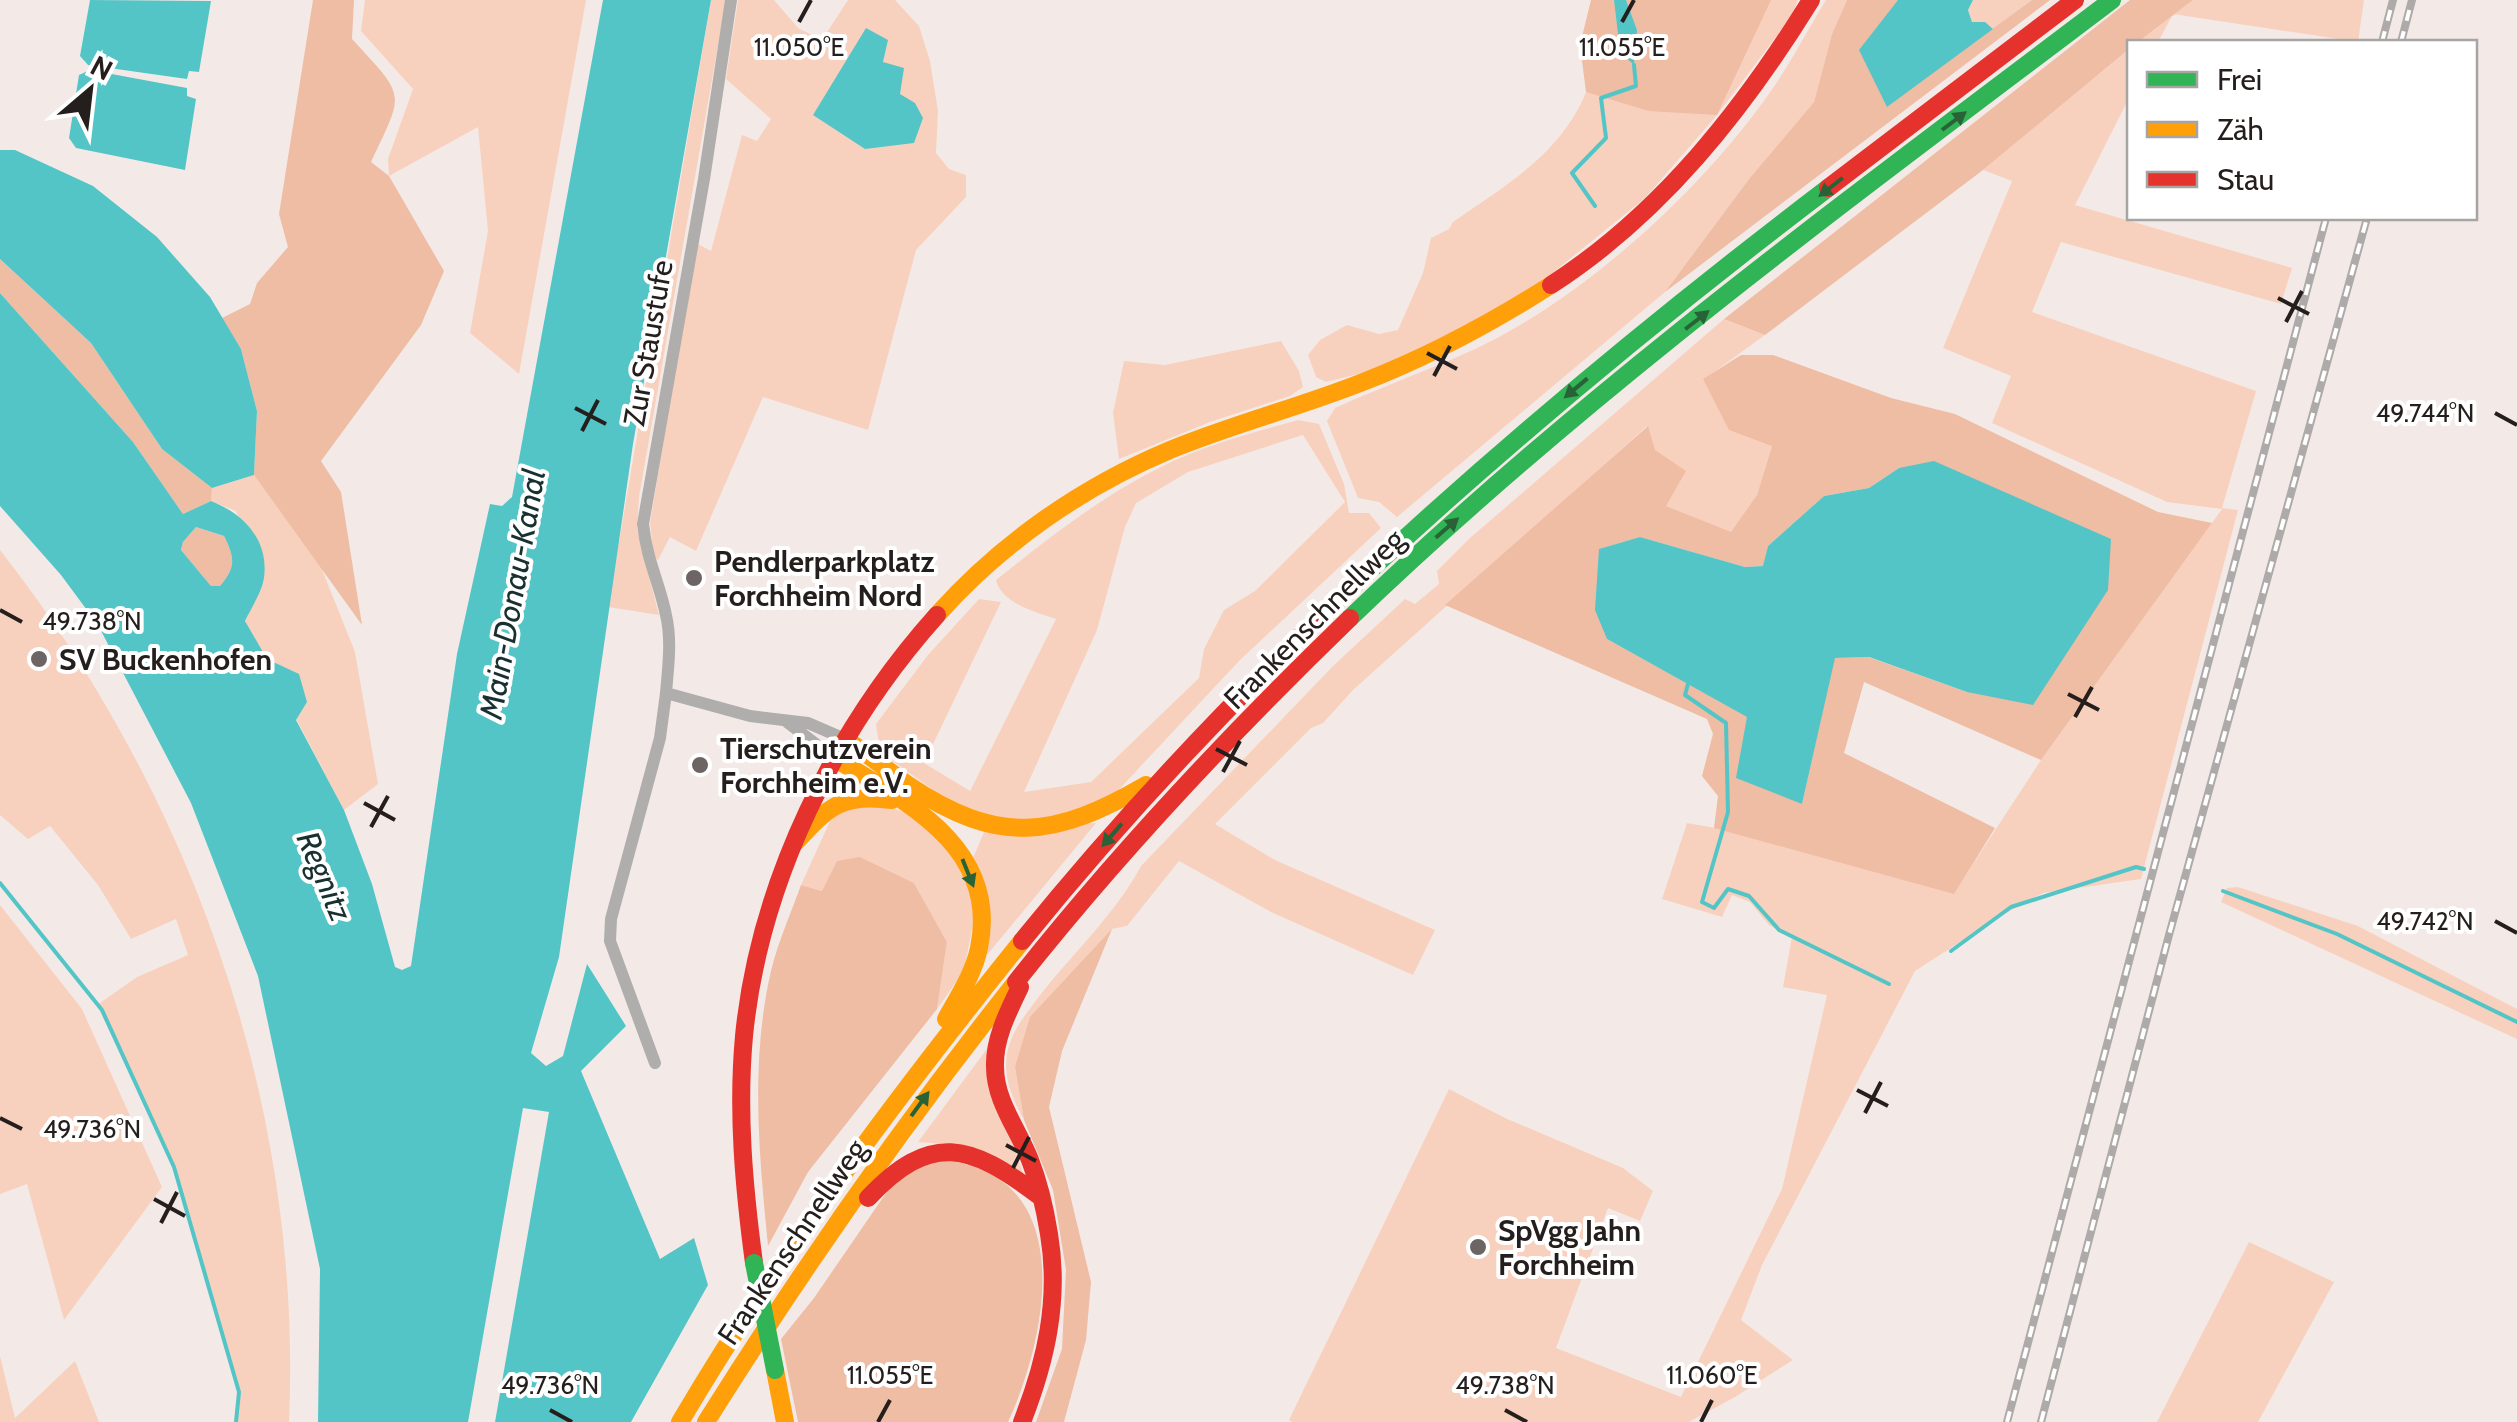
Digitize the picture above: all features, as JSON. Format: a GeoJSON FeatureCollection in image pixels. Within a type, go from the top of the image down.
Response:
{"type":"FeatureCollection","features":[{"type":"Feature","properties":{"kind":"main road"},"geometry":{"type":"LineString","coordinates":[[786,1422],[754,1263],[743,1166],[744,1038],[757,960],[772,903],[796,842],[834,758],[890,668],[970,581],[1059,510],[1107,480],[1165,452],[1363,382],[1462,340],[1554,286],[1652,206],[1732,121],[1765,76],[1811,0]]}},
{"type":"Feature","properties":{"kind":"main road","name":"Frankenschnellweg"},"geometry":{"type":"LineString","coordinates":[[680,1422],[808,1224],[925,1061],[1021,940],[1178,764],[1388,551],[1527,428],[2075,0]]}},
{"type":"Feature","properties":{"kind":"main road","name":"Frankenschnellweg"},"geometry":{"type":"LineString","coordinates":[[706,1422],[843,1212],[948,1066],[1038,953],[1149,825],[1400,569],[1542,444],[1629,374],[2112,0]]}},
{"type":"Feature","properties":{"kind":"main road"},"geometry":{"type":"LineString","coordinates":[[845,739],[920,792],[993,828],[1059,827],[1090,818],[1178,764]]}},
{"type":"Feature","properties":{"kind":"main road"},"geometry":{"type":"LineString","coordinates":[[834,758],[934,822],[964,859],[973,880],[981,928],[979,948],[925,1061]]}},
{"type":"Feature","properties":{"kind":"main road"},"geometry":{"type":"LineString","coordinates":[[796,842],[827,808],[844,798],[864,795],[905,802]]}},
{"type":"Feature","properties":{"kind":"main road"},"geometry":{"type":"LineString","coordinates":[[1022,1422],[1052,1317],[1052,1250],[1031,1162],[994,1074],[1003,1028],[1038,953]]}},
{"type":"Feature","properties":{"kind":"main road"},"geometry":{"type":"LineString","coordinates":[[843,1212],[866,1200],[892,1172],[938,1152],[986,1159],[1038,1195]]}},
{"type":"Feature","properties":{"kind":"street","name":"Zur Staustufe"},"geometry":{"type":"LineString","coordinates":[[655,1063],[610,942],[611,918],[660,738],[666,693],[670,649],[666,616],[646,558],[643,524],[704,179],[731,0]]}},
{"type":"Feature","properties":{"kind":"street"},"geometry":{"type":"LineString","coordinates":[[666,693],[750,716],[808,723],[845,739]]}},
{"type":"Feature","properties":{"kind":"street"},"geometry":{"type":"LineString","coordinates":[[787,722],[834,758]]}},
{"type":"Feature","properties":{"kind":"shaded area"},"geometry":{"type":"Polygon","coordinates":[[[313,0],[354,0],[352,39],[383,73],[394,96],[390,121],[371,162],[389,176],[444,271],[421,325],[321,461],[341,492],[362,625],[254,475],[257,411],[241,349],[222,318],[250,304],[257,283],[288,247],[279,214],[313,0]]]}},
{"type":"Feature","properties":{"kind":"shaded area"},"geometry":{"type":"Polygon","coordinates":[[[365,0],[586,0],[519,374],[470,333],[488,231],[478,127],[389,176],[388,159],[413,89],[361,31],[365,0]]]}},
{"type":"Feature","properties":{"kind":"shaded area"},"geometry":{"type":"Polygon","coordinates":[[[711,0],[726,0],[639,497],[637,529],[659,615],[608,607],[711,0]]]}},
{"type":"Feature","properties":{"kind":"shaded area"},"geometry":{"type":"Polygon","coordinates":[[[738,0],[774,0],[798,28],[822,40],[848,0],[895,0],[919,26],[930,61],[938,111],[936,153],[949,169],[966,175],[966,197],[916,250],[868,430],[763,397],[696,551],[670,537],[658,560],[654,557],[650,523],[696,243],[711,251],[742,135],[757,141],[771,119],[726,79],[738,0]],[[887,40],[813,114],[900,94],[883,62],[887,40]]]}},
{"type":"Feature","properties":{"kind":"shaded area"},"geometry":{"type":"Polygon","coordinates":[[[1591,0],[1614,0],[1620,52],[1637,30],[1626,0],[1771,0],[1717,115],[1649,111],[1586,92],[1580,45],[1591,0]]]}},
{"type":"Feature","properties":{"kind":"shaded area"},"geometry":{"type":"Polygon","coordinates":[[[1593,0],[1798,0],[1791,17],[1717,115],[1645,198],[1519,300],[1371,371],[1326,382],[1316,377],[1308,355],[1320,340],[1347,325],[1379,334],[1398,330],[1423,273],[1431,238],[1449,229],[1453,222],[1530,166],[1562,133],[1586,92],[1595,94],[1593,0]]]}},
{"type":"Feature","properties":{"kind":"shaded area"},"geometry":{"type":"Polygon","coordinates":[[[1826,0],[1847,0],[1832,34],[1814,102],[1749,179],[1665,292],[1397,517],[1379,502],[1358,498],[1327,421],[1335,408],[1475,349],[1517,327],[1603,268],[1683,196],[1719,157],[1779,79],[1826,0]]]}},
{"type":"Feature","properties":{"kind":"shaded area"},"geometry":{"type":"Polygon","coordinates":[[[1847,0],[1898,0],[1887,106],[2032,0],[2050,0],[1665,292],[1749,179],[1814,102],[1832,34],[1847,0]]]}},
{"type":"Feature","properties":{"kind":"shaded area"},"geometry":{"type":"Polygon","coordinates":[[[1973,0],[2032,0],[1993,29],[1984,22],[1972,22],[1968,10],[1973,0]]]}},
{"type":"Feature","properties":{"kind":"shaded area"},"geometry":{"type":"Polygon","coordinates":[[[2130,0],[2193,0],[2141,40],[2127,40],[2127,51],[1983,170],[1765,335],[1724,319],[2130,0]]]}},
{"type":"Feature","properties":{"kind":"shaded area"},"geometry":{"type":"Polygon","coordinates":[[[2193,0],[2364,0],[2358,40],[2174,14],[2193,0]]]}},
{"type":"Feature","properties":{"kind":"shaded area"},"geometry":{"type":"Polygon","coordinates":[[[2172,16],[2159,40],[2141,40],[2172,16]]]}},
{"type":"Feature","properties":{"kind":"shaded area"},"geometry":{"type":"Polygon","coordinates":[[[2127,51],[2127,102],[2075,205],[2292,268],[2281,304],[2061,242],[2032,312],[2256,391],[2222,508],[2238,510],[2141,879],[2043,893],[1915,971],[1762,1265],[1741,1320],[1793,1360],[1689,1422],[1292,1422],[1289,1420],[1449,1089],[1505,1118],[1623,1168],[1653,1191],[1640,1221],[1608,1208],[1556,1348],[1681,1397],[1782,1189],[1827,995],[1783,987],[1792,937],[1769,925],[1750,902],[1732,895],[1722,917],[1662,899],[1687,823],[1738,832],[1954,893],[2041,760],[2222,509],[2167,502],[1992,423],[2011,376],[1943,348],[2012,181],[1983,170],[2127,51]]]}},
{"type":"Feature","properties":{"kind":"shaded area"},"geometry":{"type":"Polygon","coordinates":[[[0,259],[91,343],[162,449],[212,488],[211,501],[183,514],[133,442],[0,293],[0,259]]]}},
{"type":"Feature","properties":{"kind":"shaded area"},"geometry":{"type":"Polygon","coordinates":[[[1724,319],[1765,335],[1703,380],[1772,446],[1757,495],[1731,533],[1666,506],[1647,426],[1353,690],[1323,723],[1311,728],[1215,824],[1275,860],[1435,930],[1413,975],[1273,913],[1179,861],[1127,926],[1112,929],[1015,1067],[1024,1120],[1006,1072],[1012,1037],[1141,866],[1333,666],[1405,599],[1415,604],[1439,584],[1437,571],[1470,538],[1724,319]]]}},
{"type":"Feature","properties":{"kind":"shaded area"},"geometry":{"type":"Polygon","coordinates":[[[1281,341],[1299,371],[1303,387],[1290,396],[1210,422],[1119,459],[1113,413],[1124,361],[1165,365],[1281,341]]]}},
{"type":"Feature","properties":{"kind":"shaded area"},"geometry":{"type":"Polygon","coordinates":[[[1741,355],[1773,355],[1891,398],[1955,414],[2158,512],[2212,523],[2041,760],[1864,682],[1844,753],[1995,828],[1954,894],[1714,828],[1718,796],[1702,776],[1713,734],[1707,719],[1445,605],[1648,426],[1655,450],[1686,471],[1666,506],[1731,532],[1757,495],[1772,446],[1729,430],[1703,379],[1741,355]],[[1899,468],[1869,488],[1824,496],[1768,546],[1764,566],[1745,567],[1640,537],[1600,549],[1607,639],[1748,717],[1802,804],[1834,658],[1868,657],[1967,692],[1899,468]]]}},
{"type":"Feature","properties":{"kind":"shaded area"},"geometry":{"type":"Polygon","coordinates":[[[1298,420],[1319,424],[1344,484],[1349,513],[1369,513],[1381,528],[1240,660],[1111,798],[1029,824],[984,817],[940,795],[886,756],[876,724],[928,655],[979,599],[1001,602],[924,763],[970,791],[1056,619],[1012,601],[996,580],[1076,519],[1161,467],[1228,440],[1298,420]],[[1303,435],[1188,472],[1136,503],[1125,527],[1097,630],[1024,792],[1091,782],[1199,678],[1204,649],[1224,610],[1255,591],[1345,502],[1303,435]]]}},
{"type":"Feature","properties":{"kind":"shaded area"},"geometry":{"type":"Polygon","coordinates":[[[254,475],[321,567],[355,652],[378,784],[344,810],[245,621],[264,580],[236,511],[211,501],[212,488],[254,475]]]}},
{"type":"Feature","properties":{"kind":"shaded area"},"geometry":{"type":"Polygon","coordinates":[[[196,527],[224,536],[228,544],[231,568],[220,586],[211,586],[181,550],[196,527]]]}},
{"type":"Feature","properties":{"kind":"shaded area"},"geometry":{"type":"Polygon","coordinates":[[[0,550],[68,645],[129,746],[180,851],[222,960],[255,1073],[277,1188],[289,1304],[289,1422],[236,1422],[239,1392],[174,1167],[97,1005],[137,977],[188,955],[176,919],[131,939],[98,885],[50,826],[28,839],[0,815],[0,550]]]}},
{"type":"Feature","properties":{"kind":"shaded area"},"geometry":{"type":"Polygon","coordinates":[[[875,802],[904,812],[938,837],[968,882],[975,912],[964,971],[937,1009],[947,942],[914,883],[860,857],[822,891],[801,885],[830,821],[846,806],[875,802]]]}},
{"type":"Feature","properties":{"kind":"shaded area"},"geometry":{"type":"Polygon","coordinates":[[[1096,823],[987,955],[973,858],[985,830],[1096,823]]]}},
{"type":"Feature","properties":{"kind":"shaded area"},"geometry":{"type":"Polygon","coordinates":[[[860,857],[914,883],[947,942],[937,1009],[808,1172],[768,1246],[759,1143],[758,1074],[771,971],[801,885],[822,891],[837,861],[860,857]]]}},
{"type":"Feature","properties":{"kind":"shaded area"},"geometry":{"type":"Polygon","coordinates":[[[2238,887],[2358,926],[2517,1009],[2517,1039],[2221,902],[2227,888],[2238,887]]]}},
{"type":"Feature","properties":{"kind":"shaded area"},"geometry":{"type":"Polygon","coordinates":[[[0,905],[82,1009],[162,1187],[64,1320],[27,1184],[0,1194],[0,905]]]}},
{"type":"Feature","properties":{"kind":"shaded area"},"geometry":{"type":"Polygon","coordinates":[[[1112,929],[1062,1051],[1049,1107],[1091,1282],[1086,1340],[1064,1422],[1036,1422],[1062,1349],[1066,1270],[1053,1190],[1024,1120],[1015,1067],[1030,1017],[1112,929]]]}},
{"type":"Feature","properties":{"kind":"shaded area"},"geometry":{"type":"Polygon","coordinates":[[[989,1046],[1000,1106],[1024,1176],[945,1144],[918,1142],[989,1046]]]}},
{"type":"Feature","properties":{"kind":"shaded area"},"geometry":{"type":"Polygon","coordinates":[[[941,1160],[985,1171],[1015,1193],[1034,1225],[1042,1262],[1041,1303],[1023,1386],[1008,1422],[798,1422],[781,1339],[895,1180],[917,1166],[941,1160]]]}},
{"type":"Feature","properties":{"kind":"shaded area"},"geometry":{"type":"Polygon","coordinates":[[[2249,1242],[2334,1282],[2258,1422],[2157,1422],[2249,1242]]]}},
{"type":"Feature","properties":{"kind":"shaded area"},"geometry":{"type":"Polygon","coordinates":[[[0,1356],[15,1418],[75,1361],[99,1422],[0,1422],[0,1356]]]}},
{"type":"Feature","properties":{"kind":"water"},"geometry":{"type":"Polygon","coordinates":[[[90,0],[211,1],[199,72],[189,71],[187,79],[88,65],[80,56],[90,0]]]}},
{"type":"Feature","properties":{"kind":"water"},"geometry":{"type":"Polygon","coordinates":[[[603,0],[711,0],[633,444],[559,957],[531,1053],[546,1066],[563,1056],[587,964],[626,1026],[581,1071],[660,1259],[694,1238],[708,1285],[631,1422],[495,1422],[549,1112],[523,1108],[468,1422],[318,1422],[320,1269],[258,976],[191,803],[98,625],[61,575],[0,506],[0,293],[133,442],[183,514],[211,501],[244,521],[258,540],[265,564],[264,578],[245,621],[267,659],[299,674],[307,702],[296,720],[344,810],[372,884],[395,967],[402,970],[411,966],[457,654],[490,504],[502,506],[512,497],[603,0]],[[196,527],[183,542],[181,550],[211,586],[220,586],[231,568],[232,556],[224,536],[196,527]]]}},
{"type":"Feature","properties":{"kind":"water"},"geometry":{"type":"Polygon","coordinates":[[[1614,0],[1626,0],[1637,30],[1634,65],[1620,52],[1614,0]]]}},
{"type":"Feature","properties":{"kind":"water"},"geometry":{"type":"Polygon","coordinates":[[[1898,0],[1973,0],[1968,10],[1972,22],[1985,22],[1993,29],[1887,107],[1859,50],[1898,0]]]}},
{"type":"Feature","properties":{"kind":"water"},"geometry":{"type":"Polygon","coordinates":[[[866,28],[888,40],[883,62],[904,68],[900,94],[915,103],[923,118],[914,143],[865,149],[813,115],[866,28]]]}},
{"type":"Feature","properties":{"kind":"water"},"geometry":{"type":"Polygon","coordinates":[[[90,70],[187,88],[187,96],[196,99],[185,170],[76,148],[69,138],[79,75],[90,70]]]}},
{"type":"Feature","properties":{"kind":"water"},"geometry":{"type":"Polygon","coordinates":[[[0,150],[15,150],[93,186],[157,237],[210,297],[241,349],[257,411],[254,475],[212,488],[162,449],[91,343],[0,259],[0,150]]]}},
{"type":"Feature","properties":{"kind":"water"},"geometry":{"type":"Polygon","coordinates":[[[1934,461],[2111,539],[2108,590],[2033,705],[1967,692],[1869,657],[1835,658],[1802,804],[1736,778],[1747,717],[1607,639],[1595,610],[1599,549],[1640,537],[1745,567],[1763,566],[1768,546],[1824,496],[1869,488],[1899,468],[1934,461]]]}},
{"type":"Feature","properties":{"kind":"waterway"},"geometry":{"type":"LineString","coordinates":[[1595,206],[1572,173],[1606,138],[1601,98],[1636,86],[1634,65]]}},
{"type":"Feature","properties":{"kind":"waterway"},"geometry":{"type":"LineString","coordinates":[[1688,684],[1685,695],[1726,723],[1728,812],[1702,902],[1714,908],[1728,889],[1749,896],[1779,930],[1889,984]]}},
{"type":"Feature","properties":{"kind":"waterway"},"geometry":{"type":"LineString","coordinates":[[1951,951],[2011,907],[2136,867],[2144,869]]}},
{"type":"Feature","properties":{"kind":"waterway"},"geometry":{"type":"LineString","coordinates":[[0,883],[102,1010],[174,1167],[239,1392],[236,1422]]}},
{"type":"Feature","properties":{"kind":"waterway"},"geometry":{"type":"LineString","coordinates":[[2223,891],[2337,934],[2517,1022]]}},
{"type":"Feature","properties":{"kind":"railway"},"geometry":{"type":"LineString","coordinates":[[2383,40],[2393,0]]}},
{"type":"Feature","properties":{"kind":"railway"},"geometry":{"type":"LineString","coordinates":[[2402,40],[2412,0]]}},
{"type":"Feature","properties":{"kind":"railway"},"geometry":{"type":"LineString","coordinates":[[2007,1422],[2325,220]]}},
{"type":"Feature","properties":{"kind":"railway"},"geometry":{"type":"LineString","coordinates":[[2041,1422],[2169,935],[2366,220]]}},
{"type":"Feature","properties":{"kind":"traffic: fast"},"geometry":{"type":"LineString","coordinates":[[1350,618],[1440,534],[1626,375],[1819,222],[2112,0]]}},
{"type":"Feature","properties":{"kind":"traffic: fast"},"geometry":{"type":"LineString","coordinates":[[1337,601],[1577,388],[1828,188]]}},
{"type":"Feature","properties":{"kind":"traffic: fast"},"geometry":{"type":"LineString","coordinates":[[754,1263],[775,1370]]}},
{"type":"Feature","properties":{"kind":"traffic: slow"},"geometry":{"type":"LineString","coordinates":[[937,615],[1016,541],[1105,481],[1194,441],[1339,391],[1412,361],[1483,326],[1551,285]]}},
{"type":"Feature","properties":{"kind":"traffic: slow"},"geometry":{"type":"LineString","coordinates":[[845,739],[941,805],[999,826],[1055,824],[1083,816],[1146,785]]}},
{"type":"Feature","properties":{"kind":"traffic: slow"},"geometry":{"type":"LineString","coordinates":[[834,758],[917,810],[941,831],[961,855],[975,882],[982,913],[979,948],[970,976],[946,1019]]}},
{"type":"Feature","properties":{"kind":"traffic: slow"},"geometry":{"type":"LineString","coordinates":[[796,842],[837,805],[860,799],[892,800]]}},
{"type":"Feature","properties":{"kind":"traffic: slow"},"geometry":{"type":"LineString","coordinates":[[680,1422],[758,1297],[842,1175],[1022,941]]}},
{"type":"Feature","properties":{"kind":"traffic: slow"},"geometry":{"type":"LineString","coordinates":[[706,1422],[855,1198],[1016,982]]}},
{"type":"Feature","properties":{"kind":"traffic: slow"},"geometry":{"type":"LineString","coordinates":[[775,1370],[785,1422]]}},
{"type":"Feature","properties":{"kind":"traffic: jam"},"geometry":{"type":"LineString","coordinates":[[1551,285],[1628,226],[1697,157],[1757,81],[1811,0]]}},
{"type":"Feature","properties":{"kind":"traffic: jam"},"geometry":{"type":"LineString","coordinates":[[1828,188],[2075,0]]}},
{"type":"Feature","properties":{"kind":"traffic: jam"},"geometry":{"type":"LineString","coordinates":[[1022,941],[1174,766],[1337,601]]}},
{"type":"Feature","properties":{"kind":"traffic: jam"},"geometry":{"type":"LineString","coordinates":[[754,1263],[743,1150],[742,1064],[752,979],[766,922],[808,811],[835,758],[866,707],[937,615]]}},
{"type":"Feature","properties":{"kind":"traffic: jam"},"geometry":{"type":"LineString","coordinates":[[1016,982],[1177,794],[1350,618]]}},
{"type":"Feature","properties":{"kind":"traffic: jam"},"geometry":{"type":"LineString","coordinates":[[1020,987],[999,1036],[996,1079],[1039,1187],[1049,1234],[1053,1283],[1044,1353],[1022,1422]]}},
{"type":"Feature","properties":{"kind":"traffic: jam"},"geometry":{"type":"LineString","coordinates":[[868,1198],[912,1162],[951,1152],[992,1165],[1038,1195]]}},
{"type":"Feature","properties":{"kind":"place","name":"Pendlerparkplatz Forchheim Nord"},"geometry":{"type":"Point","coordinates":[694,578]}},
{"type":"Feature","properties":{"kind":"place","name":"SV Buckenhofen"},"geometry":{"type":"Point","coordinates":[39,659]}},
{"type":"Feature","properties":{"kind":"place","name":"Tierschutzverein Forchheim e.V."},"geometry":{"type":"Point","coordinates":[700,765]}},
{"type":"Feature","properties":{"kind":"place","name":"SpVgg Jahn Forchheim"},"geometry":{"type":"Point","coordinates":[1478,1247]}},
{"type":"Feature","properties":{"kind":"water label","name":"Main-Donau-Kanal"},"geometry":{"type":"Point","coordinates":[512,594]}},
{"type":"Feature","properties":{"kind":"water label","name":"Regnitz"},"geometry":{"type":"Point","coordinates":[325,876]}}]}
